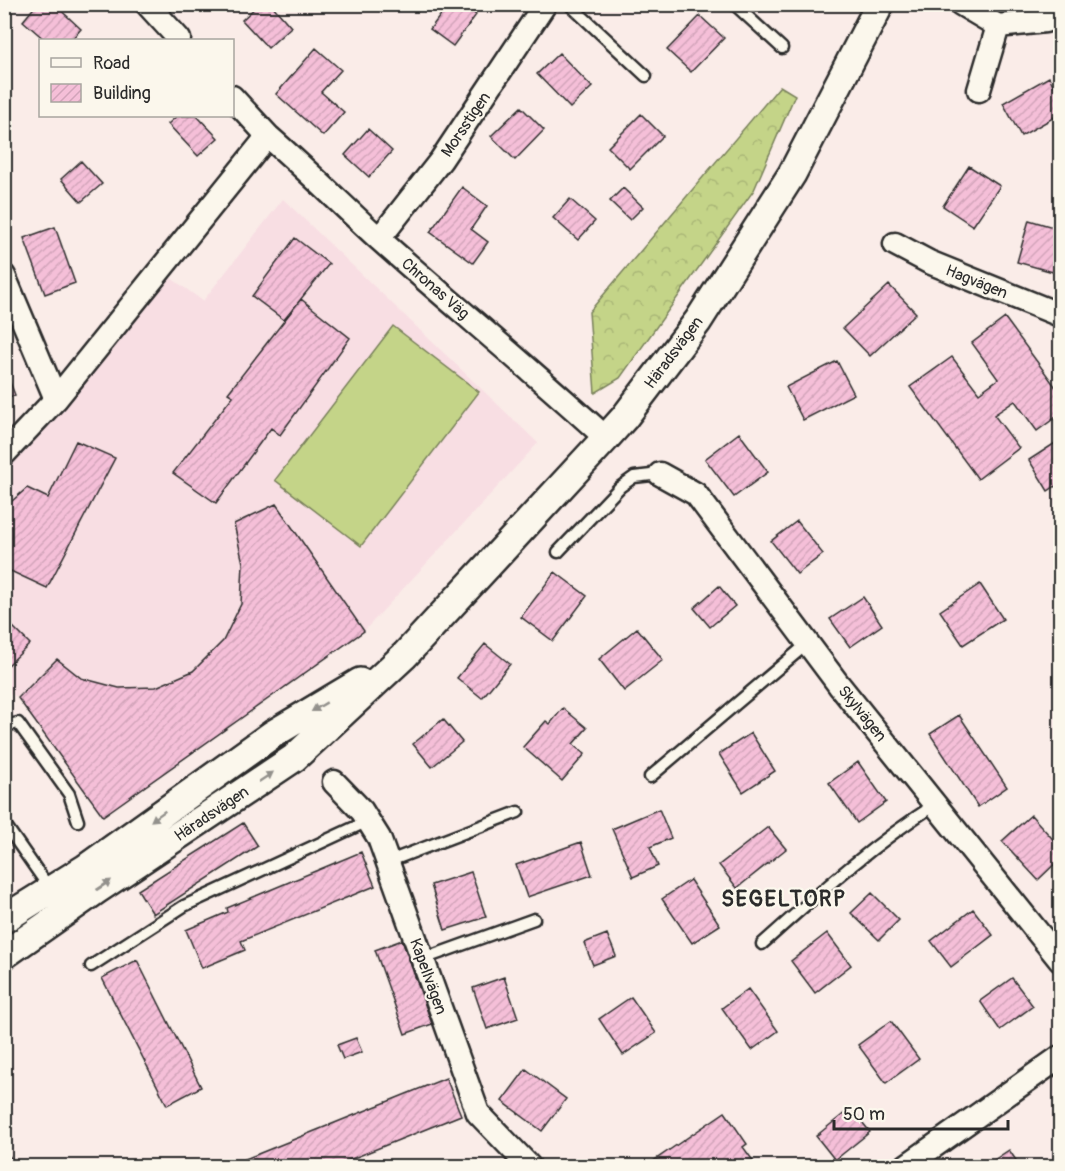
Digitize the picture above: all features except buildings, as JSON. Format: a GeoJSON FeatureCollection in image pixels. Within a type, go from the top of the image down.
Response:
{"type":"FeatureCollection","features":[{"type":"Feature","properties":{"kind":"street"},"geometry":{"type":"LineString","coordinates":[[147,4],[179,39]]}},
{"type":"Feature","properties":{"kind":"street","name":"Morsstigen"},"geometry":{"type":"LineString","coordinates":[[379,239],[441,160],[545,4]]}},
{"type":"Feature","properties":{"kind":"street","name":"Häradsvägen"},"geometry":{"type":"LineString","coordinates":[[4,920],[58,901],[294,758],[405,655],[624,418],[698,321],[792,174],[880,4]]}},
{"type":"Feature","properties":{"kind":"street"},"geometry":{"type":"LineString","coordinates":[[961,4],[998,26],[1045,21],[1060,13]]}},
{"type":"Feature","properties":{"kind":"street"},"geometry":{"type":"LineString","coordinates":[[979,90],[998,26]]}},
{"type":"Feature","properties":{"kind":"street","name":"Chronas Väg"},"geometry":{"type":"LineString","coordinates":[[234,99],[268,136],[379,239],[606,438]]}},
{"type":"Feature","properties":{"kind":"street"},"geometry":{"type":"LineString","coordinates":[[4,454],[56,399],[268,136]]}},
{"type":"Feature","properties":{"kind":"street","name":"Hagvägen"},"geometry":{"type":"LineString","coordinates":[[896,243],[929,262],[1060,315]]}},
{"type":"Feature","properties":{"kind":"street"},"geometry":{"type":"LineString","coordinates":[[4,276],[56,399]]}},
{"type":"Feature","properties":{"kind":"street","name":"Skylvägen"},"geometry":{"type":"LineString","coordinates":[[660,474],[696,494],[808,643],[1060,960]]}},
{"type":"Feature","properties":{"kind":"street","name":"Kapellvägen"},"geometry":{"type":"LineString","coordinates":[[334,782],[362,811],[379,838],[478,1113],[529,1167]]}},
{"type":"Feature","properties":{"kind":"street","name":"Häradsvägen"},"geometry":{"type":"LineString","coordinates":[[4,955],[58,901]]}},
{"type":"Feature","properties":{"kind":"street"},"geometry":{"type":"LineString","coordinates":[[906,1167],[1060,1057]]}},
{"type":"Feature","properties":{"kind":"lane"},"geometry":{"type":"LineString","coordinates":[[569,4],[646,76]]}},
{"type":"Feature","properties":{"kind":"lane"},"geometry":{"type":"LineString","coordinates":[[734,4],[782,48]]}},
{"type":"Feature","properties":{"kind":"lane"},"geometry":{"type":"LineString","coordinates":[[558,552],[620,487],[634,477],[660,474]]}},
{"type":"Feature","properties":{"kind":"lane"},"geometry":{"type":"LineString","coordinates":[[650,777],[808,643]]}},
{"type":"Feature","properties":{"kind":"lane"},"geometry":{"type":"LineString","coordinates":[[4,726],[18,723],[69,794],[78,821]]}},
{"type":"Feature","properties":{"kind":"lane"},"geometry":{"type":"LineString","coordinates":[[762,944],[809,902],[902,826],[936,804]]}},
{"type":"Feature","properties":{"kind":"lane"},"geometry":{"type":"LineString","coordinates":[[387,862],[518,812]]}},
{"type":"Feature","properties":{"kind":"lane"},"geometry":{"type":"LineString","coordinates":[[91,966],[184,906],[368,821]]}},
{"type":"Feature","properties":{"kind":"lane"},"geometry":{"type":"LineString","coordinates":[[6,829],[58,901]]}},
{"type":"Feature","properties":{"kind":"lane"},"geometry":{"type":"LineString","coordinates":[[423,959],[534,919]]}},
{"type":"Feature","properties":{"kind":"shaded area"},"geometry":{"type":"Polygon","coordinates":[[[283,199],[538,443],[364,631],[103,816],[19,698],[5,691],[4,469],[28,446],[66,402],[164,273],[203,301],[283,199]]]}},
{"type":"Feature","properties":{"kind":"green space"},"geometry":{"type":"Polygon","coordinates":[[[780,86],[795,95],[754,190],[620,378],[595,393],[589,312],[780,86]]]}},
{"type":"Feature","properties":{"kind":"green space"},"geometry":{"type":"Polygon","coordinates":[[[393,326],[479,392],[361,546],[275,480],[393,326]]]}},
{"type":"Feature","properties":{"kind":"district","name":"SEGELTORP"},"geometry":{"type":"Point","coordinates":[784,898]}}]}
